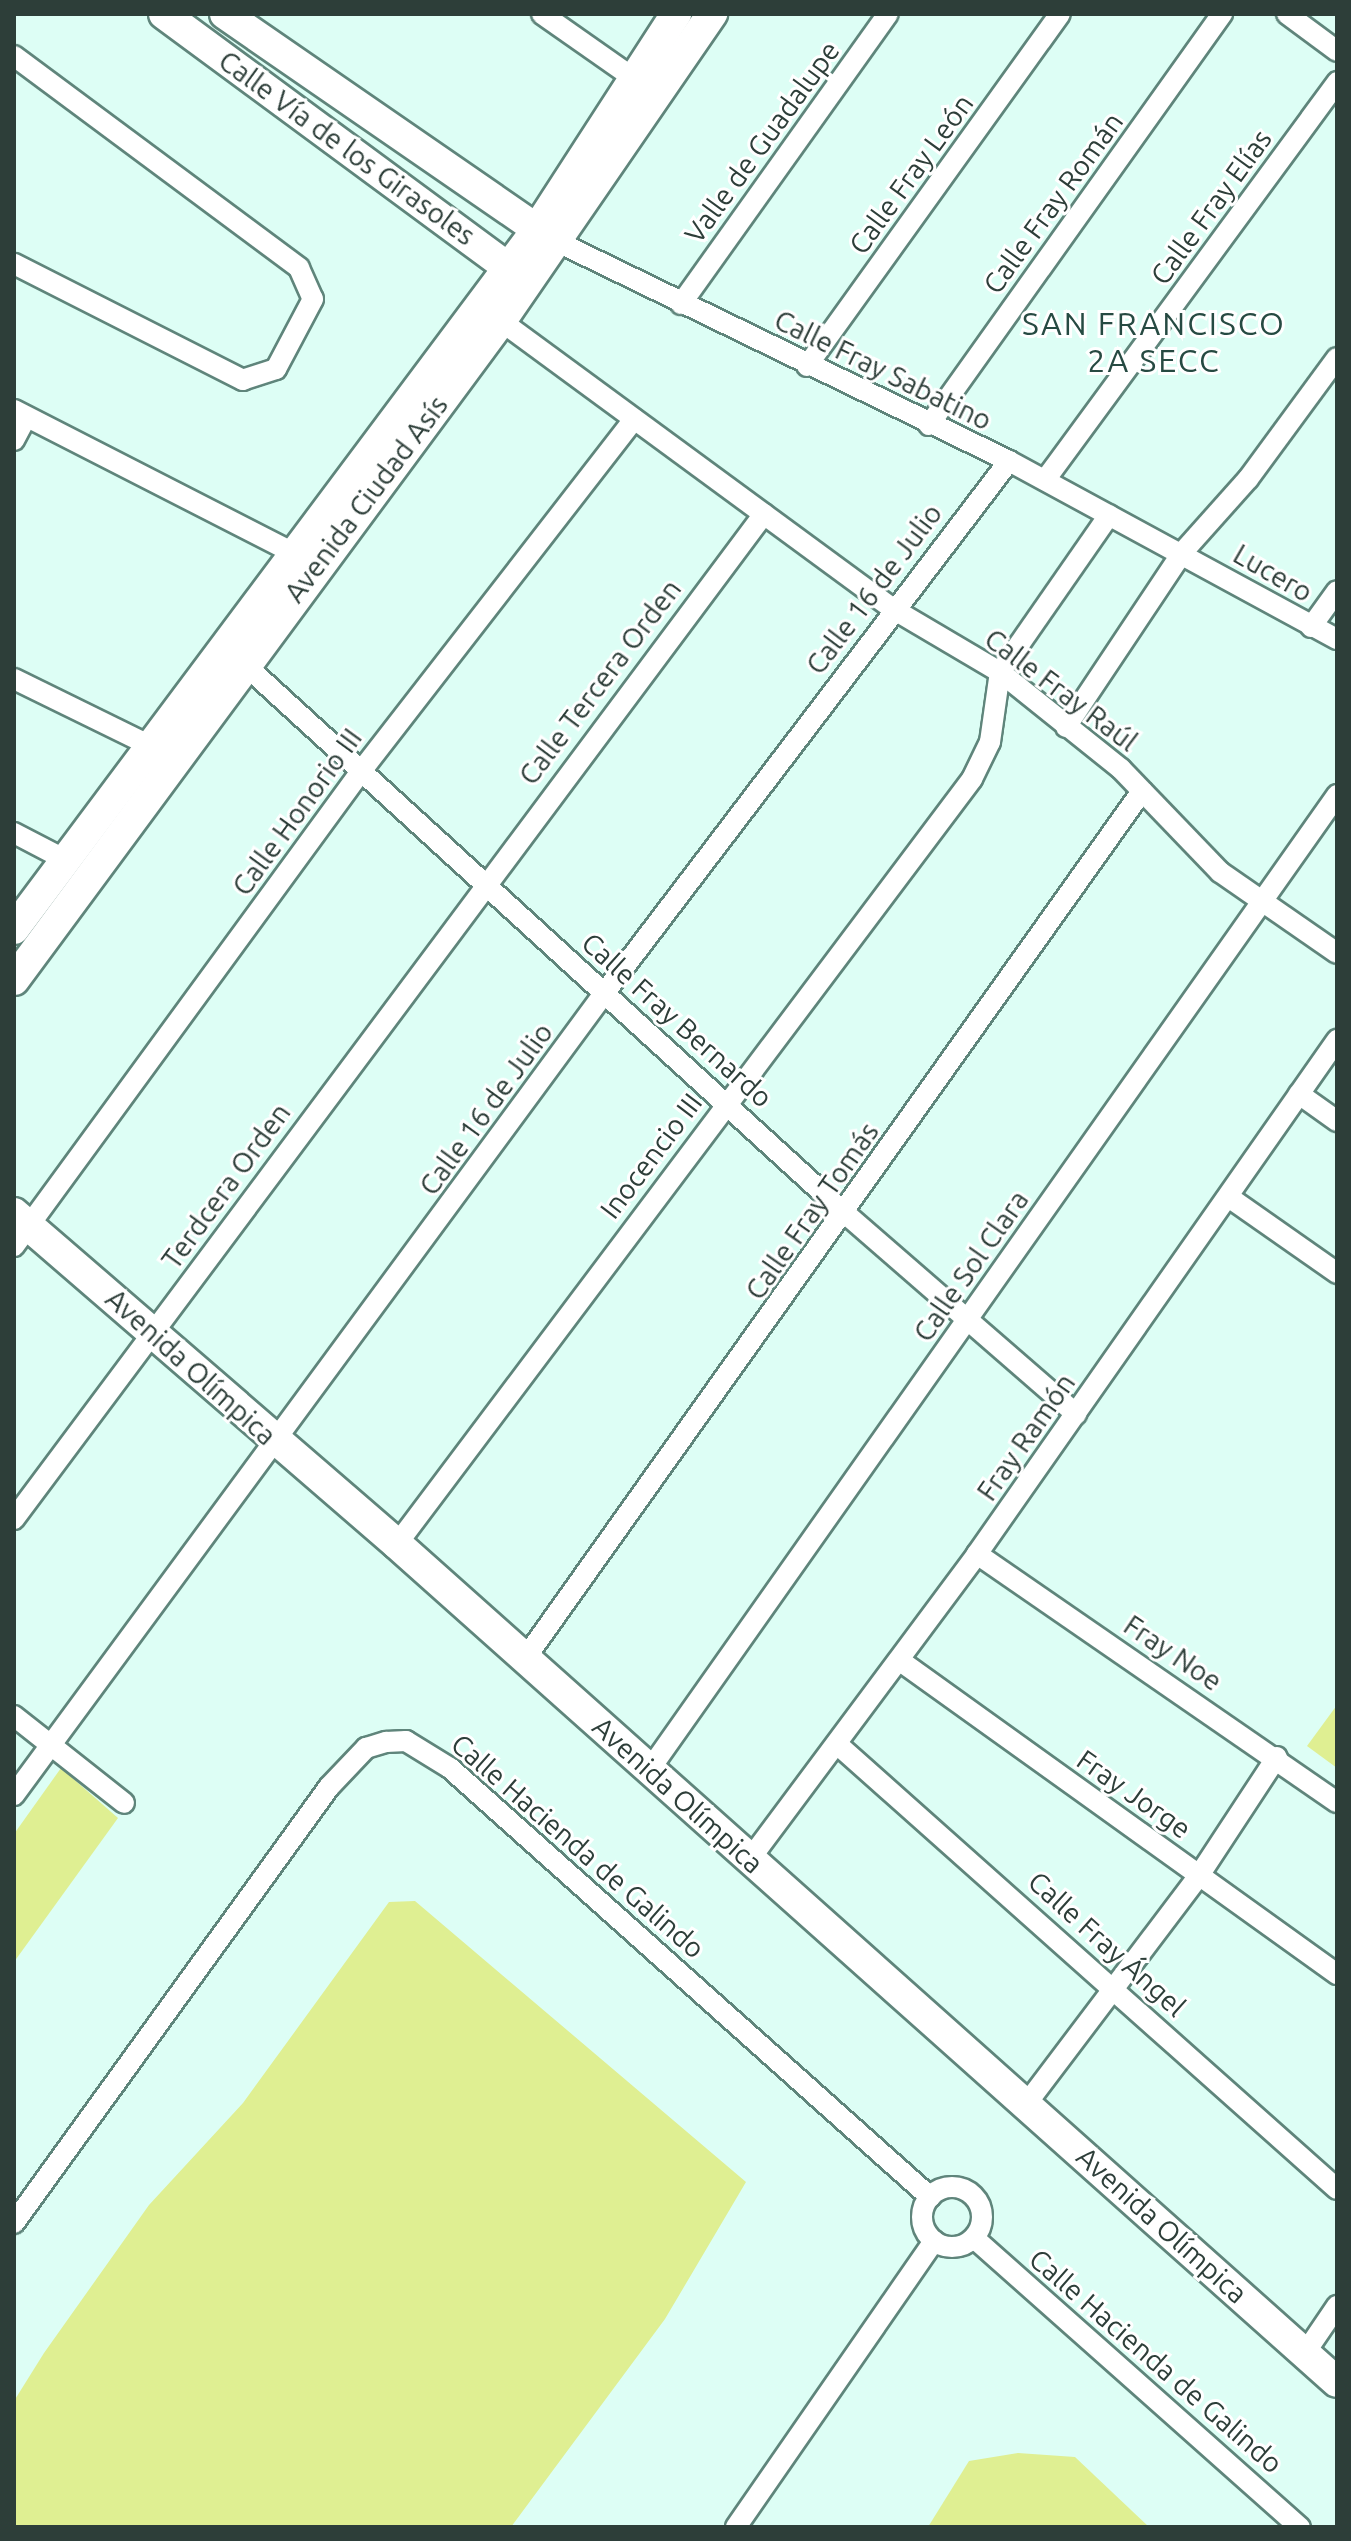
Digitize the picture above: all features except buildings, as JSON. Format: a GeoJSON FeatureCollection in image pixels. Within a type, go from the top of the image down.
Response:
{"type":"FeatureCollection","features":[{"type":"Feature","properties":{"kind":"street","name":"Calle Vía de los Girasoles"},"geometry":{"type":"LineString","coordinates":[[164,14],[518,276]]}},
{"type":"Feature","properties":{"kind":"street","name":"Calle Vía de los Girasoles"},"geometry":{"type":"LineString","coordinates":[[225,14],[547,237]]}},
{"type":"Feature","properties":{"kind":"street"},"geometry":{"type":"LineString","coordinates":[[542,14],[632,77]]}},
{"type":"Feature","properties":{"kind":"street","name":"Avenida Ciudad Asís"},"geometry":{"type":"LineString","coordinates":[[547,237],[632,77],[676,14]]}},
{"type":"Feature","properties":{"kind":"street","name":"Avenida Ciudad Asís"},"geometry":{"type":"LineString","coordinates":[[14,980],[244,664],[303,558],[712,14]]}},
{"type":"Feature","properties":{"kind":"street","name":"Valle de Guadalupe"},"geometry":{"type":"LineString","coordinates":[[681,304],[888,14]]}},
{"type":"Feature","properties":{"kind":"street","name":"Calle Fray León"},"geometry":{"type":"LineString","coordinates":[[807,366],[1060,14]]}},
{"type":"Feature","properties":{"kind":"street","name":"Calle Fray Román"},"geometry":{"type":"LineString","coordinates":[[929,425],[1222,14]]}},
{"type":"Feature","properties":{"kind":"street"},"geometry":{"type":"LineString","coordinates":[[1287,14],[1337,51]]}},
{"type":"Feature","properties":{"kind":"street"},"geometry":{"type":"LineString","coordinates":[[14,56],[299,268],[313,299],[276,369],[243,380],[14,264]]}},
{"type":"Feature","properties":{"kind":"street","name":"Calle Fray Elías"},"geometry":{"type":"LineString","coordinates":[[1045,480],[1337,82]]}},
{"type":"Feature","properties":{"kind":"street","name":"Calle Fray Sabatino"},"geometry":{"type":"LineString","coordinates":[[547,237],[807,366],[1009,461],[1182,553]]}},
{"type":"Feature","properties":{"kind":"street","name":"Avenida Ciudad Asís"},"geometry":{"type":"LineString","coordinates":[[14,929],[149,745],[501,321],[518,276]]}},
{"type":"Feature","properties":{"kind":"street","name":"Calle Fray Raúl"},"geometry":{"type":"LineString","coordinates":[[501,321],[893,609],[1000,672],[1142,791],[1220,872],[1337,953]]}},
{"type":"Feature","properties":{"kind":"street"},"geometry":{"type":"LineString","coordinates":[[1066,727],[1182,553],[1248,479],[1337,358]]}},
{"type":"Feature","properties":{"kind":"street"},"geometry":{"type":"LineString","coordinates":[[14,440],[20,414],[303,558]]}},
{"type":"Feature","properties":{"kind":"street","name":"Calle Honorio III"},"geometry":{"type":"LineString","coordinates":[[19,1228],[362,770],[634,419]]}},
{"type":"Feature","properties":{"kind":"street","name":"Calle 16 de Julio"},"geometry":{"type":"LineString","coordinates":[[14,1795],[49,1742],[275,1443],[606,991],[893,609],[1009,461]]}},
{"type":"Feature","properties":{"kind":"street","name":"Calle Tercera Orden"},"geometry":{"type":"LineString","coordinates":[[481,885],[764,514]]}},
{"type":"Feature","properties":{"kind":"street"},"geometry":{"type":"LineString","coordinates":[[1000,672],[1109,515]]}},
{"type":"Feature","properties":{"kind":"street","name":"Lucero"},"geometry":{"type":"LineString","coordinates":[[1182,553],[1337,639]]}},
{"type":"Feature","properties":{"kind":"street"},"geometry":{"type":"LineString","coordinates":[[1311,627],[1337,591]]}},
{"type":"Feature","properties":{"kind":"street","name":"Calle Fray Bernardo"},"geometry":{"type":"LineString","coordinates":[[244,664],[362,770],[481,885],[606,991],[846,1214],[970,1317],[1076,1414]]}},
{"type":"Feature","properties":{"kind":"street","name":"Inocencio III"},"geometry":{"type":"LineString","coordinates":[[397,1544],[726,1101],[972,779],[990,742],[1000,672]]}},
{"type":"Feature","properties":{"kind":"street"},"geometry":{"type":"LineString","coordinates":[[14,679],[149,745]]}},
{"type":"Feature","properties":{"kind":"street","name":"Calle Fray Tomás"},"geometry":{"type":"LineString","coordinates":[[524,1660],[846,1214],[1142,791]]}},
{"type":"Feature","properties":{"kind":"street","name":"Calle Sol Clara"},"geometry":{"type":"LineString","coordinates":[[650,1769],[1336,797]]}},
{"type":"Feature","properties":{"kind":"street"},"geometry":{"type":"LineString","coordinates":[[14,833],[64,859]]}},
{"type":"Feature","properties":{"kind":"street","name":"Terdcera Orden"},"geometry":{"type":"LineString","coordinates":[[14,1519],[156,1333],[481,885]]}},
{"type":"Feature","properties":{"kind":"street","name":"Fray Ramón"},"geometry":{"type":"LineString","coordinates":[[750,1859],[977,1554],[1230,1198],[1337,1040]]}},
{"type":"Feature","properties":{"kind":"street"},"geometry":{"type":"LineString","coordinates":[[1299,1094],[1337,1121]]}},
{"type":"Feature","properties":{"kind":"street"},"geometry":{"type":"LineString","coordinates":[[1230,1198],[1337,1273]]}},
{"type":"Feature","properties":{"kind":"street","name":"Avenida Olímpica"},"geometry":{"type":"LineString","coordinates":[[19,1228],[156,1333],[275,1443],[397,1544],[1337,2382]]}},
{"type":"Feature","properties":{"kind":"street","name":"Fray Noe"},"geometry":{"type":"LineString","coordinates":[[977,1554],[1277,1757],[1337,1802]]}},
{"type":"Feature","properties":{"kind":"street","name":"Fray Jorge"},"geometry":{"type":"LineString","coordinates":[[899,1660],[1337,1974]]}},
{"type":"Feature","properties":{"kind":"street"},"geometry":{"type":"LineString","coordinates":[[14,1716],[124,1803]]}},
{"type":"Feature","properties":{"kind":"street","name":"Calle Hacienda de Galindo"},"geometry":{"type":"LineString","coordinates":[[14,2223],[329,1787],[366,1748],[386,1742],[406,1741],[450,1768],[930,2197]]}},
{"type":"Feature","properties":{"kind":"street","name":"Calle Fray Ángel"},"geometry":{"type":"LineString","coordinates":[[837,1744],[1113,1986],[1337,2189]]}},
{"type":"Feature","properties":{"kind":"street"},"geometry":{"type":"LineString","coordinates":[[1027,2103],[1200,1874],[1277,1757]]}},
{"type":"Feature","properties":{"kind":"street"},"geometry":{"type":"LineString","coordinates":[[946,2188],[973,2195],[982,2212],[974,2238],[959,2246],[934,2241],[923,2224],[930,2197],[946,2188]]}},
{"type":"Feature","properties":{"kind":"street","name":"Calle Hacienda de Galindo"},"geometry":{"type":"LineString","coordinates":[[974,2238],[1300,2527]]}},
{"type":"Feature","properties":{"kind":"street"},"geometry":{"type":"LineString","coordinates":[[736,2527],[934,2241]]}},
{"type":"Feature","properties":{"kind":"street"},"geometry":{"type":"LineString","coordinates":[[1305,2353],[1337,2306]]}},
{"type":"Feature","properties":{"kind":"green space"},"geometry":{"type":"Polygon","coordinates":[[[1337,1705],[1337,1768],[1307,1746],[1337,1705]]]}},
{"type":"Feature","properties":{"kind":"green space"},"geometry":{"type":"Polygon","coordinates":[[[61,1768],[118,1818],[14,1962],[14,1834],[61,1768]]]}},
{"type":"Feature","properties":{"kind":"green space"},"geometry":{"type":"Polygon","coordinates":[[[415,1901],[746,2182],[665,2319],[511,2527],[14,2527],[14,2401],[44,2353],[149,2205],[243,2103],[389,1902],[415,1901]]]}},
{"type":"Feature","properties":{"kind":"green space"},"geometry":{"type":"Polygon","coordinates":[[[1018,2453],[1075,2457],[1149,2527],[928,2527],[969,2461],[1018,2453]]]}},
{"type":"Feature","properties":{"kind":"district","name":"SAN FRANCISCO 2A SECC"},"geometry":{"type":"Point","coordinates":[1154,342]}}]}
